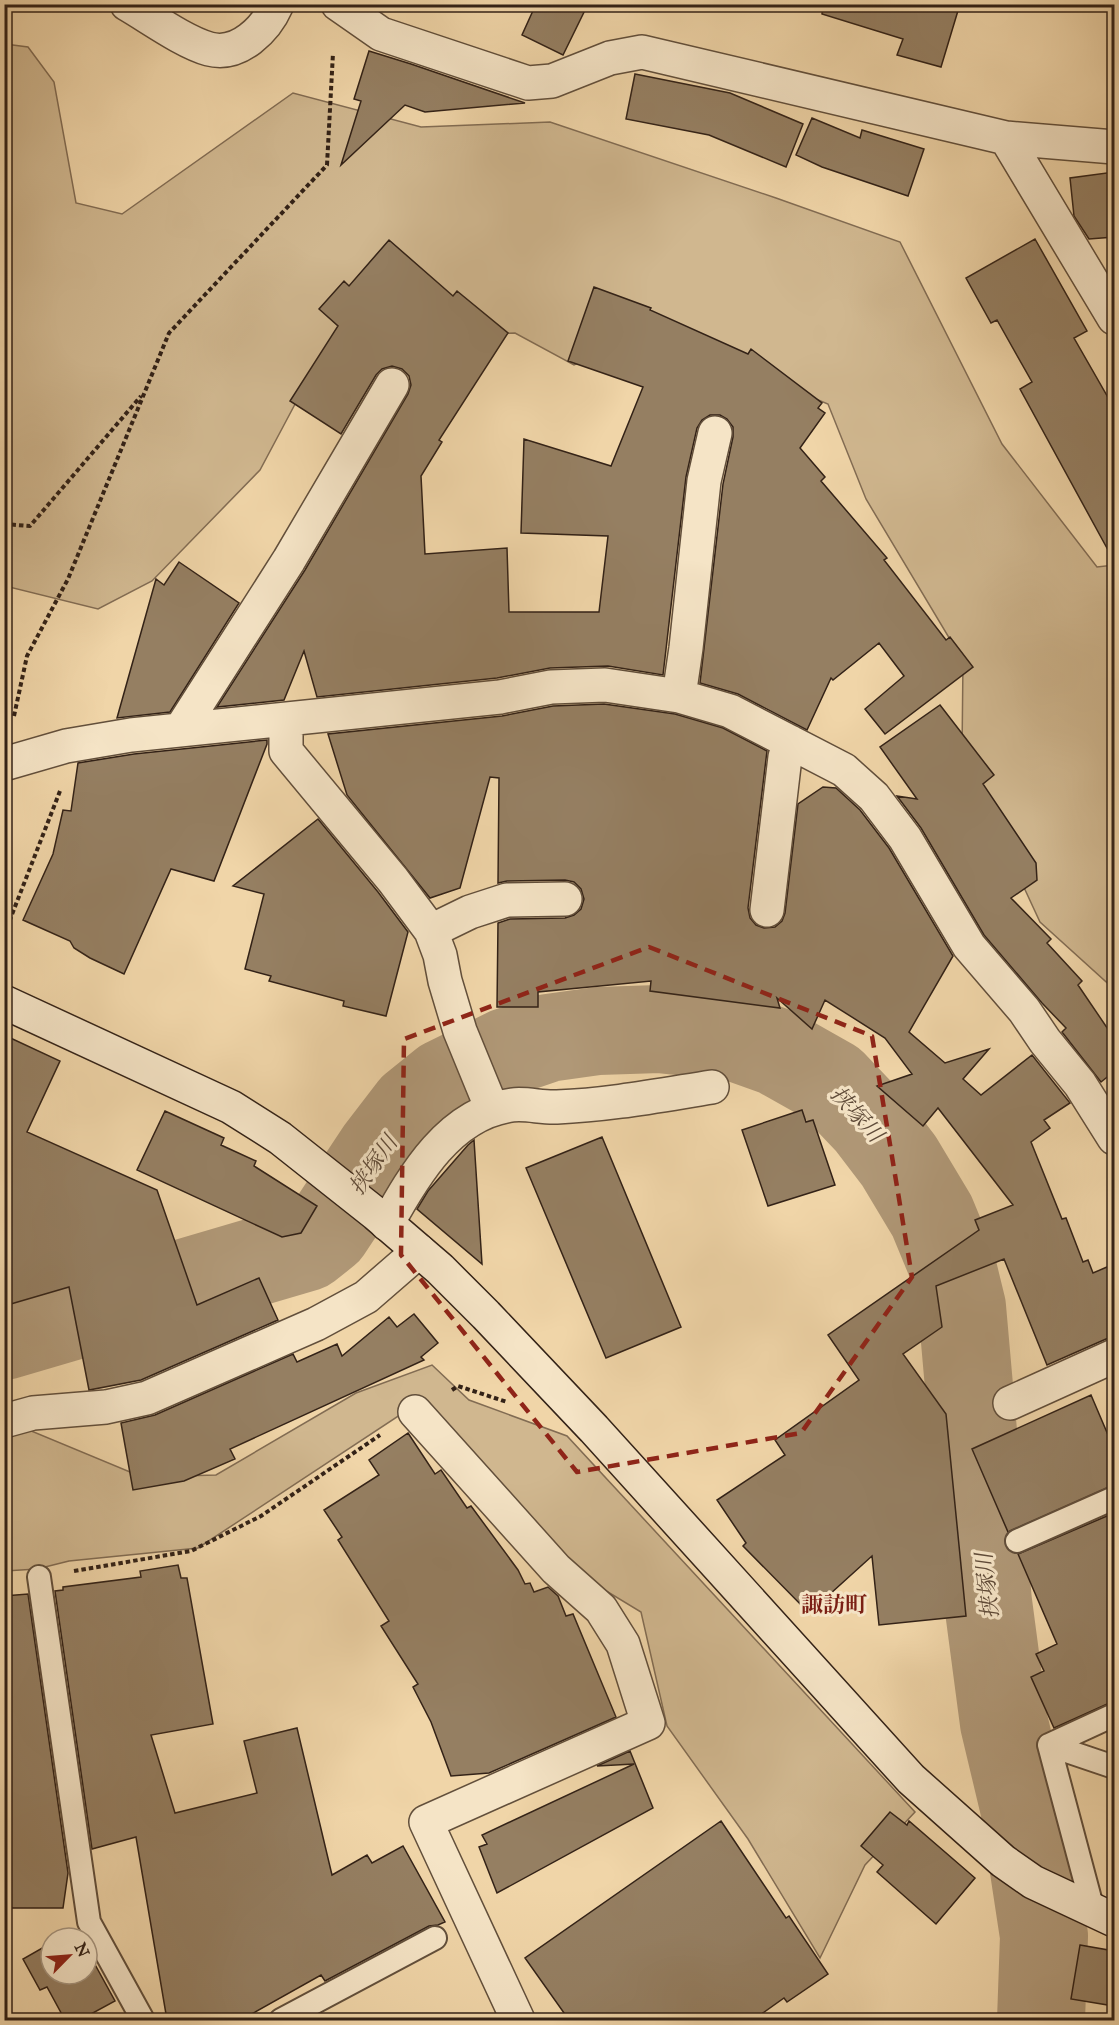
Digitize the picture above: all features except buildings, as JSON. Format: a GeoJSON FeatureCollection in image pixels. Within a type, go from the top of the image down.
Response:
{"type":"FeatureCollection","features":[{"type":"Feature","properties":{"kind":"street"},"geometry":{"type":"LineString","coordinates":[[127,4],[210,50],[234,49],[255,35],[271,18],[277,4]]}},
{"type":"Feature","properties":{"kind":"street"},"geometry":{"type":"LineString","coordinates":[[338,4],[381,34],[528,83],[552,81],[610,58],[642,52],[1006,138],[1114,147]]}},
{"type":"Feature","properties":{"kind":"street"},"geometry":{"type":"LineString","coordinates":[[1006,138],[1114,318]]}},
{"type":"Feature","properties":{"kind":"street"},"geometry":{"type":"LineString","coordinates":[[181,729],[289,560],[392,385]]}},
{"type":"Feature","properties":{"kind":"street"},"geometry":{"type":"LineString","coordinates":[[679,696],[704,481],[715,433]]}},
{"type":"Feature","properties":{"kind":"street"},"geometry":{"type":"LineString","coordinates":[[5,764],[66,746],[131,735],[500,697],[551,687],[605,685],[679,696],[730,711],[844,770],[874,797],[905,838],[969,946],[1024,1010],[1045,1041],[1080,1084],[1114,1138]]}},
{"type":"Feature","properties":{"kind":"street"},"geometry":{"type":"LineString","coordinates":[[286,720],[286,751],[393,880],[431,932],[441,955],[445,981],[467,1051],[489,1100]]}},
{"type":"Feature","properties":{"kind":"street"},"geometry":{"type":"LineString","coordinates":[[767,910],[785,757],[790,742]]}},
{"type":"Feature","properties":{"kind":"street"},"geometry":{"type":"LineString","coordinates":[[431,932],[470,912],[507,900],[565,899]]}},
{"type":"Feature","properties":{"kind":"street"},"geometry":{"type":"LineString","coordinates":[[4,1002],[231,1107],[280,1138],[382,1219],[486,1315],[586,1421],[911,1779],[1003,1861],[1033,1882],[1092,1910]]}},
{"type":"Feature","properties":{"kind":"street"},"geometry":{"type":"LineString","coordinates":[[489,1100],[514,1105],[556,1107],[712,1087]]}},
{"type":"Feature","properties":{"kind":"street"},"geometry":{"type":"LineString","coordinates":[[382,1219],[434,1152],[489,1100]]}},
{"type":"Feature","properties":{"kind":"street"},"geometry":{"type":"LineString","coordinates":[[4,1421],[33,1413],[106,1407],[147,1398],[316,1324],[346,1308],[366,1297],[419,1251]]}},
{"type":"Feature","properties":{"kind":"street"},"geometry":{"type":"LineString","coordinates":[[1010,1403],[1114,1356]]}},
{"type":"Feature","properties":{"kind":"street"},"geometry":{"type":"LineString","coordinates":[[415,1412],[556,1569],[601,1609],[623,1644],[648,1723],[426,1822],[518,2020]]}},
{"type":"Feature","properties":{"kind":"lane"},"geometry":{"type":"LineString","coordinates":[[1017,1541],[1114,1498]]}},
{"type":"Feature","properties":{"kind":"lane"},"geometry":{"type":"LineString","coordinates":[[39,1577],[89,1922],[143,2020]]}},
{"type":"Feature","properties":{"kind":"lane"},"geometry":{"type":"LineString","coordinates":[[1049,1745],[1114,1715]]}},
{"type":"Feature","properties":{"kind":"lane"},"geometry":{"type":"LineString","coordinates":[[1049,1745],[1114,1767]]}},
{"type":"Feature","properties":{"kind":"lane"},"geometry":{"type":"LineString","coordinates":[[1049,1745],[1092,1910]]}},
{"type":"Feature","properties":{"kind":"lane"},"geometry":{"type":"LineString","coordinates":[[281,2020],[435,1938]]}},
{"type":"Feature","properties":{"kind":"path"},"geometry":{"type":"LineString","coordinates":[[4,5],[9,4]]}},
{"type":"Feature","properties":{"kind":"path"},"geometry":{"type":"LineString","coordinates":[[5,764],[27,656],[68,579],[169,333],[327,165],[333,50]]}},
{"type":"Feature","properties":{"kind":"path"},"geometry":{"type":"LineString","coordinates":[[4,524],[30,526],[145,391]]}},
{"type":"Feature","properties":{"kind":"path"},"geometry":{"type":"LineString","coordinates":[[4,935],[59,797],[66,746]]}},
{"type":"Feature","properties":{"kind":"path"},"geometry":{"type":"LineString","coordinates":[[39,1577],[191,1551],[261,1516],[415,1412],[458,1386]]}},
{"type":"Feature","properties":{"kind":"highlighted area"},"geometry":{"type":"Polygon","coordinates":[[[649,947],[872,1036],[912,1277],[801,1433],[577,1472],[401,1255],[404,1039],[649,947]]]}},
{"type":"Feature","properties":{"kind":"shaded area"},"geometry":{"type":"Polygon","coordinates":[[[5,44],[28,47],[54,82],[76,203],[122,214],[293,93],[421,127],[550,122],[900,242],[1002,444],[1097,567],[1114,565],[1114,989],[1040,922],[962,754],[963,661],[866,499],[828,404],[716,357],[639,337],[574,365],[515,333],[401,336],[310,376],[260,470],[152,581],[98,609],[5,586],[5,44]]]}},
{"type":"Feature","properties":{"kind":"shaded area"},"geometry":{"type":"Polygon","coordinates":[[[432,1365],[469,1400],[567,1436],[915,1812],[865,1865],[820,1958],[748,1839],[667,1726],[641,1612],[560,1563],[415,1405],[198,1548],[69,1561],[37,1569],[5,1571],[4,1428],[17,1425],[142,1477],[216,1475],[356,1393],[432,1365]]]}},
{"type":"Feature","properties":{"kind":"waterway","name":"挟塚川"},"geometry":{"type":"LineString","coordinates":[[4,1336],[307,1247],[327,1231],[380,1151],[413,1108],[444,1083],[507,1052],[548,1038],[598,1031],[659,1029],[735,1037],[777,1052],[832,1083],[870,1123],[899,1161],[932,1216],[951,1262],[962,1307],[988,1602],[1004,1723],[1025,1811],[1044,1936],[1041,2020]]}},
{"type":"Feature","properties":{"kind":"district","name":"諏訪町"},"geometry":{"type":"Point","coordinates":[834,1604]}}]}
